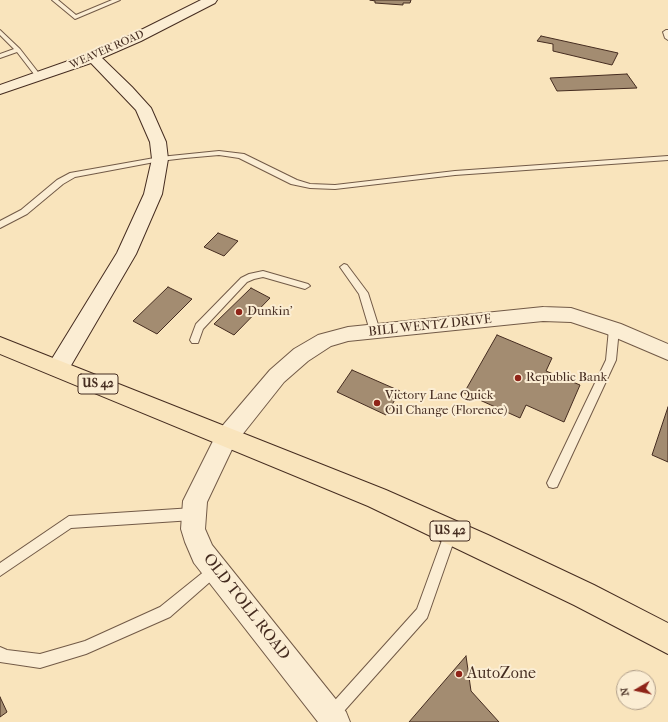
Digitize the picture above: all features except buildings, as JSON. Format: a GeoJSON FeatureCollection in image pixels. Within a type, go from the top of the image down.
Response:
{"type":"FeatureCollection","features":[{"type":"Feature","properties":{"kind":"main road","name":"WEAVER ROAD"},"geometry":{"type":"LineString","coordinates":[[0,90],[93,57],[136,38],[210,0]]}},
{"type":"Feature","properties":{"kind":"main road"},"geometry":{"type":"LineString","coordinates":[[58,368],[126,254],[153,194],[160,159],[156,136],[143,108],[93,57]]}},
{"type":"Feature","properties":{"kind":"main road","name":"US 42"},"geometry":{"type":"LineString","coordinates":[[0,345],[226,438],[286,460],[451,532],[584,595],[668,640]]}},
{"type":"Feature","properties":{"kind":"street","name":"BILL WENTZ DRIVE"},"geometry":{"type":"LineString","coordinates":[[226,438],[277,376],[301,355],[325,340],[348,334],[543,314],[571,315],[614,329],[668,352]]}},
{"type":"Feature","properties":{"kind":"street","name":"OLD TOLL ROAD"},"geometry":{"type":"LineString","coordinates":[[226,438],[200,488],[195,501],[193,528],[197,542],[203,554],[334,719]]}},
{"type":"Feature","properties":{"kind":"lane"},"geometry":{"type":"LineString","coordinates":[[54,0],[75,17],[117,0]]}},
{"type":"Feature","properties":{"kind":"lane"},"geometry":{"type":"LineString","coordinates":[[0,32],[18,50],[39,77]]}},
{"type":"Feature","properties":{"kind":"lane"},"geometry":{"type":"LineString","coordinates":[[668,32],[666,32],[668,38]]}},
{"type":"Feature","properties":{"kind":"lane"},"geometry":{"type":"LineString","coordinates":[[0,56],[18,50]]}},
{"type":"Feature","properties":{"kind":"lane"},"geometry":{"type":"LineString","coordinates":[[0,225],[24,212],[60,182],[73,175],[160,159],[219,154],[241,156],[294,182],[310,186],[335,187],[454,173],[668,158]]}},
{"type":"Feature","properties":{"kind":"lane"},"geometry":{"type":"LineString","coordinates":[[344,268],[362,292],[375,332]]}},
{"type":"Feature","properties":{"kind":"lane"},"geometry":{"type":"LineString","coordinates":[[195,340],[199,327],[244,280],[252,276],[264,274],[305,286]]}},
{"type":"Feature","properties":{"kind":"lane"},"geometry":{"type":"LineString","coordinates":[[553,483],[610,360],[614,329]]}},
{"type":"Feature","properties":{"kind":"lane"},"geometry":{"type":"LineString","coordinates":[[0,570],[69,522],[193,514]]}},
{"type":"Feature","properties":{"kind":"lane"},"geometry":{"type":"LineString","coordinates":[[334,719],[422,613],[451,532]]}},
{"type":"Feature","properties":{"kind":"lane"},"geometry":{"type":"LineString","coordinates":[[0,654],[4,657],[40,661],[86,647],[165,612],[216,570]]}},
{"type":"Feature","properties":{"kind":"place","name":"Dunkin'"},"geometry":{"type":"Point","coordinates":[239,312]}},
{"type":"Feature","properties":{"kind":"place","name":"Republic Bank"},"geometry":{"type":"Point","coordinates":[518,378]}},
{"type":"Feature","properties":{"kind":"place","name":"Victory Lane Quick Oil Change (Florence)"},"geometry":{"type":"Point","coordinates":[377,403]}},
{"type":"Feature","properties":{"kind":"place","name":"AutoZone"},"geometry":{"type":"Point","coordinates":[459,674]}}]}
